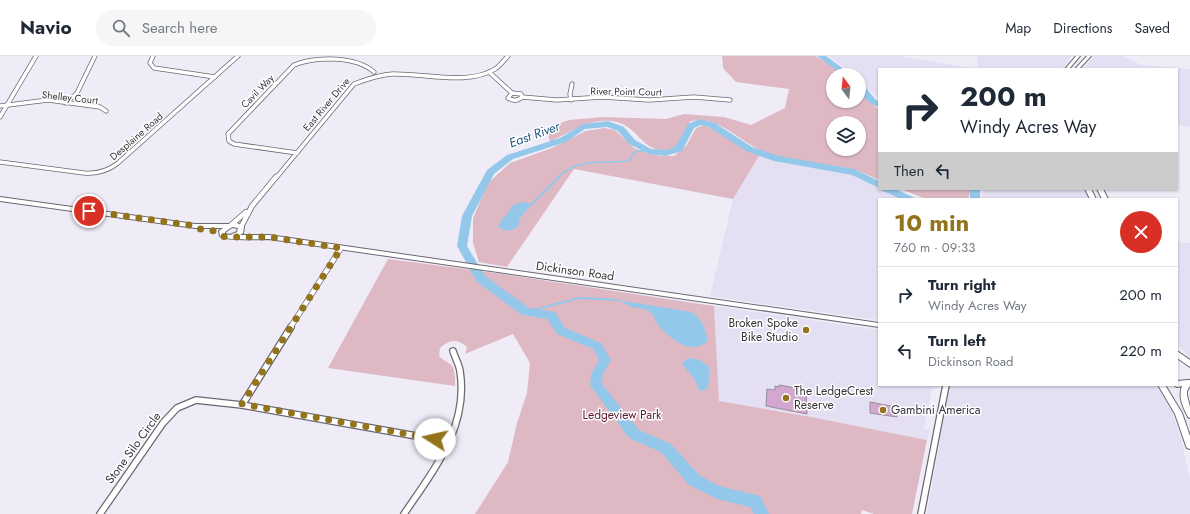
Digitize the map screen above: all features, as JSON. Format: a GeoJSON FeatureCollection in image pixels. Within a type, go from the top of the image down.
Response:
{"type":"FeatureCollection","features":[{"type":"Feature","properties":{"kind":"street"},"geometry":{"type":"LineString","coordinates":[[0,117],[36,56]]}},
{"type":"Feature","properties":{"kind":"street"},"geometry":{"type":"LineString","coordinates":[[66,103],[77,93],[95,56]]}},
{"type":"Feature","properties":{"kind":"street"},"geometry":{"type":"LineString","coordinates":[[153,56],[150,64],[154,68],[215,76]]}},
{"type":"Feature","properties":{"kind":"street","name":"Desplaine Road"},"geometry":{"type":"LineString","coordinates":[[0,162],[84,173],[96,173],[108,169],[118,163],[238,56]]}},
{"type":"Feature","properties":{"kind":"street"},"geometry":{"type":"LineString","coordinates":[[449,73],[469,75],[489,72],[503,64],[508,56]]}},
{"type":"Feature","properties":{"kind":"street"},"geometry":{"type":"LineString","coordinates":[[1068,68],[1078,56]]}},
{"type":"Feature","properties":{"kind":"street"},"geometry":{"type":"LineString","coordinates":[[1078,68],[1089,56]]}},
{"type":"Feature","properties":{"kind":"street","name":"Cavil Way"},"geometry":{"type":"LineString","coordinates":[[297,152],[234,144],[229,141],[228,134],[288,71],[300,61],[318,58],[354,62],[365,65],[374,72]]}},
{"type":"Feature","properties":{"kind":"street","name":"East River Drive"},"geometry":{"type":"LineString","coordinates":[[230,226],[252,206],[354,84],[362,77],[381,70]]}},
{"type":"Feature","properties":{"kind":"street"},"geometry":{"type":"LineString","coordinates":[[489,72],[512,93],[521,94],[522,97],[515,100],[510,100],[508,98],[512,93]]}},
{"type":"Feature","properties":{"kind":"street"},"geometry":{"type":"LineString","coordinates":[[571,100],[570,90],[572,84]]}},
{"type":"Feature","properties":{"kind":"street","name":"River Point Court"},"geometry":{"type":"LineString","coordinates":[[522,97],[571,100],[602,97],[649,100],[694,97],[730,100]]}},
{"type":"Feature","properties":{"kind":"street","name":"Shelley Court"},"geometry":{"type":"LineString","coordinates":[[0,106],[42,100],[100,107],[106,111]]}},
{"type":"Feature","properties":{"kind":"street"},"geometry":{"type":"LineString","coordinates":[[0,199],[195,226],[230,226]]}},
{"type":"Feature","properties":{"kind":"street","name":"East River Drive"},"geometry":{"type":"LineString","coordinates":[[241,228],[244,219],[252,206]]}},
{"type":"Feature","properties":{"kind":"street","name":"Dickinson Road"},"geometry":{"type":"LineString","coordinates":[[230,226],[237,225],[248,232],[266,234],[269,237]]}},
{"type":"Feature","properties":{"kind":"street"},"geometry":{"type":"LineString","coordinates":[[195,226],[200,229],[214,231],[223,236]]}},
{"type":"Feature","properties":{"kind":"street"},"geometry":{"type":"LineString","coordinates":[[223,236],[222,231],[230,226]]}},
{"type":"Feature","properties":{"kind":"street"},"geometry":{"type":"LineString","coordinates":[[231,237],[238,235],[241,228]]}},
{"type":"Feature","properties":{"kind":"street","name":"Dickinson Road"},"geometry":{"type":"LineString","coordinates":[[223,236],[269,237],[878,326]]}},
{"type":"Feature","properties":{"kind":"street"},"geometry":{"type":"LineString","coordinates":[[242,404],[341,248]]}},
{"type":"Feature","properties":{"kind":"street"},"geometry":{"type":"LineString","coordinates":[[404,514],[445,452],[456,428],[461,396],[460,371],[452,351]]}},
{"type":"Feature","properties":{"kind":"street"},"geometry":{"type":"LineString","coordinates":[[1180,355],[1189,363]]}},
{"type":"Feature","properties":{"kind":"street"},"geometry":{"type":"LineString","coordinates":[[1178,384],[1189,383]]}},
{"type":"Feature","properties":{"kind":"street"},"geometry":{"type":"LineString","coordinates":[[1189,383],[1183,393],[1185,405],[1190,415]]}},
{"type":"Feature","properties":{"kind":"street"},"geometry":{"type":"LineString","coordinates":[[921,514],[946,386]]}},
{"type":"Feature","properties":{"kind":"street"},"geometry":{"type":"LineString","coordinates":[[1163,386],[1178,413],[1190,446]]}},
{"type":"Feature","properties":{"kind":"street","name":"Stone Silo Circle"},"geometry":{"type":"LineString","coordinates":[[100,514],[163,423],[177,408],[196,400],[242,404],[450,442]]}},
{"type":"Feature","properties":{"kind":"shaded area"},"geometry":{"type":"Polygon","coordinates":[[[829,56],[898,56],[972,68],[878,68],[878,98],[866,87],[866,68],[844,68],[829,56]]]}},
{"type":"Feature","properties":{"kind":"shaded area"},"geometry":{"type":"Polygon","coordinates":[[[977,56],[1072,56],[1063,68],[978,68],[977,56]]]}},
{"type":"Feature","properties":{"kind":"shaded area"},"geometry":{"type":"Polygon","coordinates":[[[1094,56],[1122,56],[1142,65],[1178,68],[1084,68],[1094,56]]]}},
{"type":"Feature","properties":{"kind":"shaded area"},"geometry":{"type":"Polygon","coordinates":[[[1178,68],[1190,69],[1190,127],[1178,125],[1178,68]]]}},
{"type":"Feature","properties":{"kind":"shaded area"},"geometry":{"type":"Polygon","coordinates":[[[759,156],[795,165],[848,173],[878,187],[878,190],[885,190],[904,198],[878,198],[878,320],[710,296],[733,199],[759,156]]]}},
{"type":"Feature","properties":{"kind":"shaded area"},"geometry":{"type":"Polygon","coordinates":[[[984,190],[1084,190],[1088,198],[981,198],[984,190]]]}},
{"type":"Feature","properties":{"kind":"shaded area"},"geometry":{"type":"Polygon","coordinates":[[[1178,242],[1190,243],[1190,358],[1178,344],[1178,242]]]}},
{"type":"Feature","properties":{"kind":"shaded area"},"geometry":{"type":"Polygon","coordinates":[[[714,306],[878,330],[878,386],[938,386],[938,388],[932,389],[924,429],[930,429],[927,440],[811,417],[719,401],[714,306]]]}},
{"type":"Feature","properties":{"kind":"shaded area"},"geometry":{"type":"Polygon","coordinates":[[[950,386],[1157,386],[1172,412],[1181,438],[1190,479],[1190,514],[927,514],[950,386]]]}},
{"type":"Feature","properties":{"kind":"green space"},"geometry":{"type":"Polygon","coordinates":[[[722,56],[815,56],[835,67],[836,68],[826,68],[826,108],[866,108],[866,98],[878,109],[878,180],[851,169],[779,157],[767,153],[756,148],[724,128],[707,121],[698,120],[690,122],[677,147],[665,150],[656,149],[648,145],[621,123],[602,121],[586,124],[550,142],[546,128],[569,120],[603,117],[666,119],[684,114],[724,117],[751,125],[785,108],[789,89],[736,82],[723,68],[722,56]]]}},
{"type":"Feature","properties":{"kind":"green space"},"geometry":{"type":"Polygon","coordinates":[[[704,125],[721,133],[759,156],[733,199],[574,169],[507,267],[479,262],[473,243],[473,218],[488,183],[510,163],[552,148],[586,131],[604,128],[615,130],[634,148],[661,156],[674,156],[686,146],[696,128],[704,125]]]}},
{"type":"Feature","properties":{"kind":"green space"},"geometry":{"type":"Polygon","coordinates":[[[904,190],[971,190],[968,198],[924,198],[904,190]]]}},
{"type":"Feature","properties":{"kind":"green space","name":"Ledgeview Park"},"geometry":{"type":"Polygon","coordinates":[[[388,259],[481,271],[714,306],[719,401],[811,417],[927,440],[912,514],[874,514],[862,510],[861,514],[475,514],[508,462],[517,423],[527,393],[530,363],[513,334],[465,354],[467,347],[456,341],[447,343],[440,348],[439,356],[453,368],[455,374],[455,386],[328,368],[388,259]]]}},
{"type":"Feature","properties":{"kind":"water"},"geometry":{"type":"Polygon","coordinates":[[[524,202],[532,204],[520,218],[518,227],[503,230],[498,227],[513,205],[524,202]]]}},
{"type":"Feature","properties":{"kind":"water"},"geometry":{"type":"Polygon","coordinates":[[[618,300],[691,312],[698,317],[706,332],[708,341],[701,346],[694,347],[679,343],[661,328],[650,312],[644,309],[632,307],[618,300]]]}},
{"type":"Feature","properties":{"kind":"water"},"geometry":{"type":"Polygon","coordinates":[[[690,358],[700,360],[709,367],[709,381],[707,389],[700,391],[695,380],[683,365],[682,362],[690,358]]]}},
{"type":"Feature","properties":{"kind":"building","name":"The LedgeCrest Reserve"},"geometry":{"type":"Polygon","coordinates":[[[779,385],[796,388],[806,392],[807,414],[766,406],[767,389],[775,390],[775,386],[779,387],[779,385]]]}},
{"type":"Feature","properties":{"kind":"building","name":"Gambini America"},"geometry":{"type":"Polygon","coordinates":[[[870,402],[896,407],[897,417],[870,413],[870,402]]]}},
{"type":"Feature","properties":{"kind":"waterway","name":"East River"},"geometry":{"type":"LineString","coordinates":[[821,56],[838,68]]}},
{"type":"Feature","properties":{"kind":"waterway","name":"East River"},"geometry":{"type":"LineString","coordinates":[[866,94],[872,101],[878,104]]}},
{"type":"Feature","properties":{"kind":"waterway","name":"East River"},"geometry":{"type":"LineString","coordinates":[[762,514],[755,501],[717,492],[694,480],[666,448],[634,434],[596,385],[597,374],[605,360],[597,346],[561,331],[551,315],[526,312],[481,279],[462,246],[467,216],[490,172],[510,157],[563,140],[583,127],[608,124],[621,129],[632,142],[649,151],[666,153],[679,149],[691,126],[700,122],[712,125],[749,149],[777,159],[854,172],[878,184]]}},
{"type":"Feature","properties":{"kind":"waterway"},"geometry":{"type":"LineString","coordinates":[[557,178],[565,171],[582,164],[627,161],[632,158],[632,154],[638,151],[649,151]]}},
{"type":"Feature","properties":{"kind":"waterway"},"geometry":{"type":"LineString","coordinates":[[532,204],[559,177]]}},
{"type":"Feature","properties":{"kind":"waterway","name":"East River"},"geometry":{"type":"LineString","coordinates":[[888,190],[908,198]]}},
{"type":"Feature","properties":{"kind":"waterway","name":"East River"},"geometry":{"type":"LineString","coordinates":[[975,190],[975,198]]}},
{"type":"Feature","properties":{"kind":"waterway"},"geometry":{"type":"LineString","coordinates":[[526,312],[579,298],[618,300]]}},
{"type":"Feature","properties":{"kind":"place","name":"Broken Spoke Bike Studio"},"geometry":{"type":"Point","coordinates":[806,330]}},
{"type":"Feature","properties":{"kind":"place","name":"The LedgeCrest Reserve"},"geometry":{"type":"Point","coordinates":[786,398]}},
{"type":"Feature","properties":{"kind":"place","name":"Gambini America"},"geometry":{"type":"Point","coordinates":[883,410]}},
{"type":"Feature","properties":{"kind":"route"},"geometry":{"type":"LineString","coordinates":[[89,211],[195,226],[200,229],[217,232],[228,238],[238,236],[269,237],[341,248],[242,404],[435,439]]}}]}
